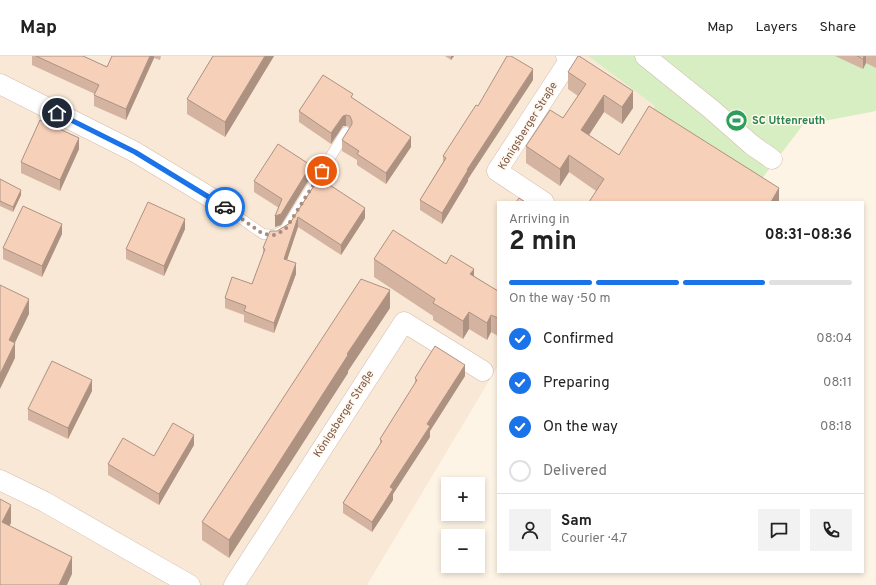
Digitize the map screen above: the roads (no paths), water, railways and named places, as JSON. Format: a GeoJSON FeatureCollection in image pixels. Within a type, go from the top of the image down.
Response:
{"type":"FeatureCollection","features":[{"type":"Feature","properties":{"kind":"street","name":"Königsberger Straße"},"geometry":{"type":"LineString","coordinates":[[543,201],[498,171],[570,59],[566,56]]}},
{"type":"Feature","properties":{"kind":"street"},"geometry":{"type":"LineString","coordinates":[[644,56],[711,108],[752,145],[772,159]]}},
{"type":"Feature","properties":{"kind":"street"},"geometry":{"type":"LineString","coordinates":[[0,84],[135,152],[213,199]]}},
{"type":"Feature","properties":{"kind":"street","name":"Königsberger Straße"},"geometry":{"type":"LineString","coordinates":[[234,585],[404,322],[484,371]]}},
{"type":"Feature","properties":{"kind":"street"},"geometry":{"type":"LineString","coordinates":[[0,480],[44,502],[190,585]]}},
{"type":"Feature","properties":{"kind":"lane"},"geometry":{"type":"LineString","coordinates":[[213,199],[263,234],[274,235],[285,230],[346,132]]}},
{"type":"Feature","properties":{"kind":"place","name":"SC Uttenreuth"},"geometry":{"type":"Point","coordinates":[737,121]}}]}
